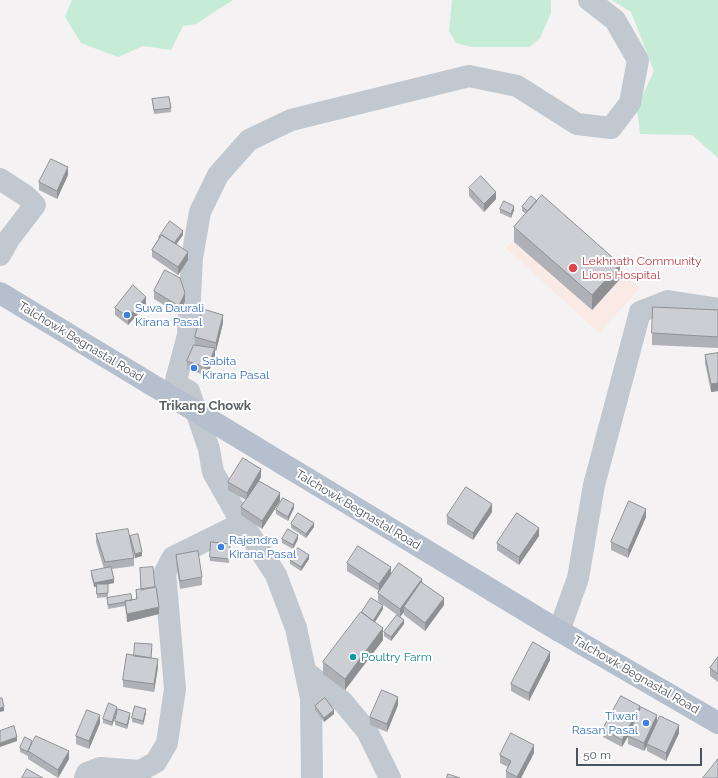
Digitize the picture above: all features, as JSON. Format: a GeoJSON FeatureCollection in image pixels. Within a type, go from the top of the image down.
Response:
{"type":"FeatureCollection","features":[{"type":"Feature","properties":{"kind":"main road","name":"Talchowk Begnastal Road"},"geometry":{"type":"LineString","coordinates":[[0,293],[559,630],[718,723]]}},
{"type":"Feature","properties":{"kind":"street"},"geometry":{"type":"LineString","coordinates":[[312,778],[311,698],[296,628],[276,575],[242,523],[213,472],[209,450],[189,392],[175,384],[188,335],[192,258],[200,212],[218,175],[249,140],[291,120],[469,76],[517,86],[577,124],[611,128],[630,103],[638,60],[615,20],[589,0]]}},
{"type":"Feature","properties":{"kind":"street"},"geometry":{"type":"LineString","coordinates":[[0,179],[26,196],[35,205],[9,239],[0,255]]}},
{"type":"Feature","properties":{"kind":"street"},"geometry":{"type":"LineString","coordinates":[[559,630],[578,578],[594,485],[640,312],[668,301],[718,309]]}},
{"type":"Feature","properties":{"kind":"street"},"geometry":{"type":"LineString","coordinates":[[85,778],[87,773],[100,768],[140,771],[156,762],[167,743],[175,689],[165,572],[173,557],[242,523]]}},
{"type":"Feature","properties":{"kind":"street"},"geometry":{"type":"LineString","coordinates":[[305,671],[342,701],[367,731],[390,778]]}},
{"type":"Feature","properties":{"kind":"shaded area","name":"Lekhnath Community Lions Hospital"},"geometry":{"type":"Polygon","coordinates":[[[547,203],[640,288],[599,333],[506,248],[547,203]]]}},
{"type":"Feature","properties":{"kind":"green space"},"geometry":{"type":"Polygon","coordinates":[[[72,0],[233,0],[196,24],[183,26],[171,50],[143,46],[118,57],[81,43],[65,17],[72,0]]]}},
{"type":"Feature","properties":{"kind":"green space"},"geometry":{"type":"Polygon","coordinates":[[[452,0],[551,0],[551,13],[540,38],[529,47],[471,47],[456,43],[449,31],[452,0]]]}},
{"type":"Feature","properties":{"kind":"green space"},"geometry":{"type":"Polygon","coordinates":[[[612,0],[718,0],[718,158],[692,135],[640,134],[637,107],[654,71],[631,12],[612,0]]]}},
{"type":"Feature","properties":{"kind":"building"},"geometry":{"type":"Polygon","coordinates":[[[169,97],[171,108],[154,110],[152,99],[169,97]]]}},
{"type":"Feature","properties":{"kind":"building"},"geometry":{"type":"Polygon","coordinates":[[[51,159],[68,167],[57,191],[39,182],[51,159]]]}},
{"type":"Feature","properties":{"kind":"building"},"geometry":{"type":"Polygon","coordinates":[[[481,176],[496,192],[484,204],[469,188],[481,176]]]}},
{"type":"Feature","properties":{"kind":"building"},"geometry":{"type":"Polygon","coordinates":[[[542,195],[620,264],[592,295],[514,227],[542,195]]]}},
{"type":"Feature","properties":{"kind":"building"},"geometry":{"type":"Polygon","coordinates":[[[531,196],[537,201],[528,211],[522,207],[531,196]]]}},
{"type":"Feature","properties":{"kind":"building"},"geometry":{"type":"Polygon","coordinates":[[[504,201],[514,206],[511,214],[500,209],[504,201]]]}},
{"type":"Feature","properties":{"kind":"building"},"geometry":{"type":"Polygon","coordinates":[[[170,221],[183,231],[174,243],[162,235],[159,237],[170,221]]]}},
{"type":"Feature","properties":{"kind":"building"},"geometry":{"type":"Polygon","coordinates":[[[162,235],[188,252],[178,267],[152,250],[162,235]]]}},
{"type":"Feature","properties":{"kind":"building"},"geometry":{"type":"Polygon","coordinates":[[[165,270],[180,278],[185,293],[179,306],[154,291],[165,270]]]}},
{"type":"Feature","properties":{"kind":"building"},"geometry":{"type":"Polygon","coordinates":[[[133,285],[146,297],[128,317],[115,308],[133,285]]]}},
{"type":"Feature","properties":{"kind":"building"},"geometry":{"type":"Polygon","coordinates":[[[653,307],[718,310],[718,337],[652,333],[653,307]]]}},
{"type":"Feature","properties":{"kind":"building"},"geometry":{"type":"Polygon","coordinates":[[[203,309],[223,315],[216,343],[195,337],[203,309]]]}},
{"type":"Feature","properties":{"kind":"building"},"geometry":{"type":"Polygon","coordinates":[[[194,345],[215,348],[207,368],[187,361],[194,345]]]}},
{"type":"Feature","properties":{"kind":"building"},"geometry":{"type":"Polygon","coordinates":[[[718,353],[718,383],[711,384],[705,355],[718,353]]]}},
{"type":"Feature","properties":{"kind":"building"},"geometry":{"type":"Polygon","coordinates":[[[243,458],[261,469],[247,493],[228,482],[243,458]]]}},
{"type":"Feature","properties":{"kind":"building"},"geometry":{"type":"Polygon","coordinates":[[[259,481],[280,493],[262,521],[241,507],[259,481]]]}},
{"type":"Feature","properties":{"kind":"building"},"geometry":{"type":"Polygon","coordinates":[[[466,487],[492,504],[473,533],[447,516],[466,487]]]}},
{"type":"Feature","properties":{"kind":"building"},"geometry":{"type":"Polygon","coordinates":[[[283,498],[294,504],[288,517],[276,510],[283,498]]]}},
{"type":"Feature","properties":{"kind":"building"},"geometry":{"type":"Polygon","coordinates":[[[629,501],[646,509],[628,550],[611,542],[629,501]]]}},
{"type":"Feature","properties":{"kind":"building"},"geometry":{"type":"Polygon","coordinates":[[[298,513],[314,523],[306,534],[291,524],[298,513]]]}},
{"type":"Feature","properties":{"kind":"building"},"geometry":{"type":"Polygon","coordinates":[[[517,513],[539,528],[519,557],[497,543],[517,513]]]}},
{"type":"Feature","properties":{"kind":"building"},"geometry":{"type":"Polygon","coordinates":[[[128,529],[134,558],[105,562],[96,534],[128,529]]]}},
{"type":"Feature","properties":{"kind":"building"},"geometry":{"type":"Polygon","coordinates":[[[288,529],[298,535],[293,545],[282,539],[288,529]]]}},
{"type":"Feature","properties":{"kind":"building"},"geometry":{"type":"Polygon","coordinates":[[[138,534],[142,552],[135,554],[130,536],[138,534]]]}},
{"type":"Feature","properties":{"kind":"building"},"geometry":{"type":"Polygon","coordinates":[[[211,542],[230,544],[229,559],[210,557],[211,542]]]}},
{"type":"Feature","properties":{"kind":"building"},"geometry":{"type":"Polygon","coordinates":[[[358,546],[391,567],[379,584],[347,563],[358,546]]]}},
{"type":"Feature","properties":{"kind":"building"},"geometry":{"type":"Polygon","coordinates":[[[298,548],[309,555],[301,567],[290,560],[298,548]]]}},
{"type":"Feature","properties":{"kind":"building"},"geometry":{"type":"Polygon","coordinates":[[[198,551],[202,577],[180,581],[176,555],[198,551]]]}},
{"type":"Feature","properties":{"kind":"building"},"geometry":{"type":"Polygon","coordinates":[[[399,563],[422,579],[400,609],[378,593],[399,563]]]}},
{"type":"Feature","properties":{"kind":"building"},"geometry":{"type":"Polygon","coordinates":[[[111,567],[114,579],[94,583],[91,571],[111,567]]]}},
{"type":"Feature","properties":{"kind":"building"},"geometry":{"type":"Polygon","coordinates":[[[153,567],[155,587],[141,590],[140,568],[153,567]]]}},
{"type":"Feature","properties":{"kind":"building"},"geometry":{"type":"Polygon","coordinates":[[[421,582],[444,598],[425,623],[404,607],[421,582]]]}},
{"type":"Feature","properties":{"kind":"building"},"geometry":{"type":"Polygon","coordinates":[[[97,584],[108,584],[108,593],[97,594],[97,584]]]}},
{"type":"Feature","properties":{"kind":"building"},"geometry":{"type":"Polygon","coordinates":[[[156,587],[159,607],[127,614],[125,601],[137,599],[136,590],[156,587]]]}},
{"type":"Feature","properties":{"kind":"building"},"geometry":{"type":"Polygon","coordinates":[[[131,594],[132,600],[108,605],[107,598],[131,594]]]}},
{"type":"Feature","properties":{"kind":"building"},"geometry":{"type":"Polygon","coordinates":[[[371,598],[383,605],[373,621],[362,612],[371,598]]]}},
{"type":"Feature","properties":{"kind":"building","name":"Poultry Farm"},"geometry":{"type":"Polygon","coordinates":[[[361,612],[383,628],[345,679],[323,662],[361,612]]]}},
{"type":"Feature","properties":{"kind":"building"},"geometry":{"type":"Polygon","coordinates":[[[397,615],[404,620],[391,637],[384,632],[397,615]]]}},
{"type":"Feature","properties":{"kind":"building"},"geometry":{"type":"Polygon","coordinates":[[[533,642],[550,652],[529,693],[511,684],[533,642]]]}},
{"type":"Feature","properties":{"kind":"building"},"geometry":{"type":"Polygon","coordinates":[[[135,643],[152,644],[151,658],[134,656],[135,643]]]}},
{"type":"Feature","properties":{"kind":"building"},"geometry":{"type":"Polygon","coordinates":[[[127,654],[158,659],[154,684],[123,680],[127,654]]]}},
{"type":"Feature","properties":{"kind":"building"},"geometry":{"type":"Polygon","coordinates":[[[718,657],[718,674],[710,668],[718,657]]]}},
{"type":"Feature","properties":{"kind":"building"},"geometry":{"type":"Polygon","coordinates":[[[382,690],[398,697],[387,724],[370,717],[382,690]]]}},
{"type":"Feature","properties":{"kind":"building"},"geometry":{"type":"Polygon","coordinates":[[[621,696],[640,706],[622,740],[603,729],[621,696]]]}},
{"type":"Feature","properties":{"kind":"building"},"geometry":{"type":"Polygon","coordinates":[[[0,698],[2,698],[4,707],[0,708],[0,698]]]}},
{"type":"Feature","properties":{"kind":"building"},"geometry":{"type":"Polygon","coordinates":[[[325,698],[334,710],[324,718],[315,706],[325,698]]]}},
{"type":"Feature","properties":{"kind":"building"},"geometry":{"type":"Polygon","coordinates":[[[109,703],[117,707],[112,722],[103,719],[109,703]]]}},
{"type":"Feature","properties":{"kind":"building"},"geometry":{"type":"Polygon","coordinates":[[[135,706],[146,709],[143,721],[132,718],[135,706]]]}},
{"type":"Feature","properties":{"kind":"building"},"geometry":{"type":"Polygon","coordinates":[[[641,707],[657,715],[644,743],[628,736],[641,707]]]}},
{"type":"Feature","properties":{"kind":"building"},"geometry":{"type":"Polygon","coordinates":[[[118,709],[130,713],[127,725],[115,721],[118,709]]]}},
{"type":"Feature","properties":{"kind":"building"},"geometry":{"type":"Polygon","coordinates":[[[87,710],[100,715],[89,741],[76,736],[87,710]]]}},
{"type":"Feature","properties":{"kind":"building"},"geometry":{"type":"Polygon","coordinates":[[[660,716],[679,725],[666,753],[647,744],[660,716]]]}},
{"type":"Feature","properties":{"kind":"building"},"geometry":{"type":"Polygon","coordinates":[[[14,726],[17,737],[0,743],[0,731],[14,726]]]}},
{"type":"Feature","properties":{"kind":"building"},"geometry":{"type":"Polygon","coordinates":[[[511,733],[534,745],[517,777],[506,771],[511,761],[500,755],[511,733]]]}},
{"type":"Feature","properties":{"kind":"building"},"geometry":{"type":"Polygon","coordinates":[[[36,736],[69,751],[58,770],[28,751],[36,736]]]}},
{"type":"Feature","properties":{"kind":"building"},"geometry":{"type":"Polygon","coordinates":[[[25,737],[32,741],[28,752],[20,748],[25,737]]]}},
{"type":"Feature","properties":{"kind":"building"},"geometry":{"type":"Polygon","coordinates":[[[718,759],[718,778],[703,778],[718,759]]]}},
{"type":"Feature","properties":{"kind":"building"},"geometry":{"type":"Polygon","coordinates":[[[27,769],[43,778],[22,778],[27,769]]]}},
{"type":"Feature","properties":{"kind":"building"},"geometry":{"type":"Polygon","coordinates":[[[448,774],[460,778],[447,778],[448,774]]]}},
{"type":"Feature","properties":{"kind":"place","name":"Lekhnath Community Lions Hospital"},"geometry":{"type":"Point","coordinates":[573,268]}},
{"type":"Feature","properties":{"kind":"place","name":"Suva Daurali Kirana Pasal"},"geometry":{"type":"Point","coordinates":[127,315]}},
{"type":"Feature","properties":{"kind":"place","name":"Sabita Kirana Pasal"},"geometry":{"type":"Point","coordinates":[194,368]}},
{"type":"Feature","properties":{"kind":"place","name":"Rajendra Kirana Pasal"},"geometry":{"type":"Point","coordinates":[221,547]}},
{"type":"Feature","properties":{"kind":"place","name":"Poultry Farm"},"geometry":{"type":"Point","coordinates":[353,657]}},
{"type":"Feature","properties":{"kind":"place","name":"Tiwari Rasan Pasal"},"geometry":{"type":"Point","coordinates":[646,723]}},
{"type":"Feature","properties":{"kind":"district","name":"Trikang Chowk"},"geometry":{"type":"Point","coordinates":[205,406]}}]}
